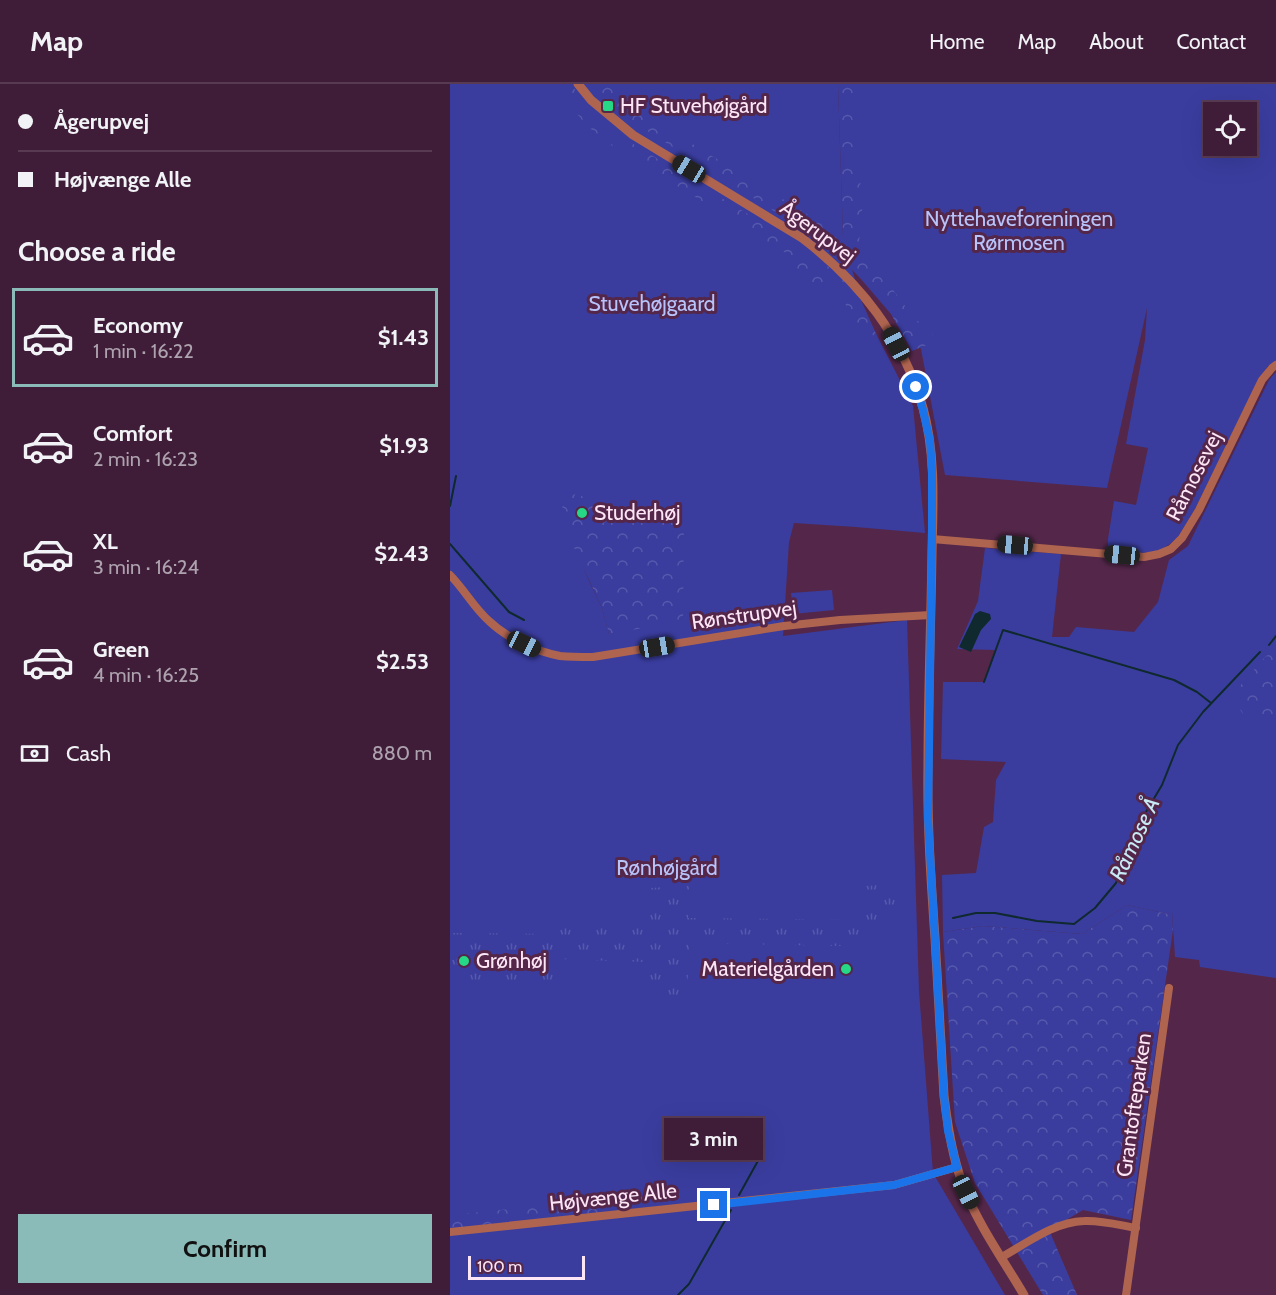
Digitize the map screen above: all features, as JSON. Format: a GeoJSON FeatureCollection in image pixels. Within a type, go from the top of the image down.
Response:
{"type":"FeatureCollection","features":[{"type":"Feature","properties":{"kind":"street","name":"Ågerupvej"},"geometry":{"type":"LineString","coordinates":[[578,84],[591,100],[633,135],[802,238],[825,255],[866,298],[888,328],[905,360],[923,410],[931,450],[928,828],[948,1131],[966,1192],[979,1219],[1024,1295]]}},
{"type":"Feature","properties":{"kind":"street","name":"Råmosevej"},"geometry":{"type":"LineString","coordinates":[[932,539],[1144,557],[1171,549],[1182,538],[1199,510],[1262,380],[1276,365]]}},
{"type":"Feature","properties":{"kind":"street","name":"Rønstrupvej"},"geometry":{"type":"LineString","coordinates":[[450,575],[489,622],[512,638],[537,650],[562,656],[592,657],[795,625],[931,615]]}},
{"type":"Feature","properties":{"kind":"street","name":"Grantofteparken"},"geometry":{"type":"LineString","coordinates":[[1126,1295],[1169,988]]}},
{"type":"Feature","properties":{"kind":"street","name":"Højvænge Alle"},"geometry":{"type":"LineString","coordinates":[[450,1232],[894,1185],[957,1167]]}},
{"type":"Feature","properties":{"kind":"street"},"geometry":{"type":"LineString","coordinates":[[1002,1257],[1064,1224],[1100,1221],[1136,1228]]}},
{"type":"Feature","properties":{"kind":"green space"},"geometry":{"type":"Polygon","coordinates":[[[450,84],[838,84],[843,237],[863,308],[913,406],[925,533],[794,523],[789,542],[783,636],[907,620],[919,991],[933,1173],[1005,1295],[450,1295],[450,84]],[[683,519],[576,550],[602,608],[609,634],[683,519]]]}},
{"type":"Feature","properties":{"kind":"green space"},"geometry":{"type":"Polygon","coordinates":[[[553,84],[571,84],[586,105],[610,128],[602,138],[586,125],[553,84]]]}},
{"type":"Feature","properties":{"kind":"green space"},"geometry":{"type":"Polygon","coordinates":[[[591,84],[621,84],[630,96],[619,113],[591,84]]]}},
{"type":"Feature","properties":{"kind":"green space"},"geometry":{"type":"Polygon","coordinates":[[[838,84],[856,84],[852,126],[863,201],[859,244],[914,318],[933,333],[929,344],[912,351],[891,314],[837,254],[788,220],[625,117],[632,107],[843,236],[838,84]]]}},
{"type":"Feature","properties":{"kind":"green space","name":"Nyttehaveforeningen Rørmosen"},"geometry":{"type":"Polygon","coordinates":[[[851,84],[1276,84],[1276,363],[1268,366],[1261,376],[1196,507],[1179,536],[1170,544],[1159,551],[1142,553],[1108,549],[1114,501],[1136,505],[1148,448],[1126,444],[1145,340],[1147,308],[1107,488],[945,475],[921,349],[853,248],[851,84]]]}},
{"type":"Feature","properties":{"kind":"green space"},"geometry":{"type":"Polygon","coordinates":[[[617,134],[800,246],[848,281],[861,300],[877,336],[847,329],[845,290],[797,290],[797,260],[611,145],[617,134]]]}},
{"type":"Feature","properties":{"kind":"green space"},"geometry":{"type":"Polygon","coordinates":[[[1276,372],[1276,978],[1200,967],[1199,960],[1175,957],[1172,912],[1168,914],[1127,905],[1082,934],[983,926],[943,932],[942,875],[976,873],[984,827],[993,822],[996,780],[1006,762],[941,759],[943,682],[984,682],[996,650],[957,649],[978,601],[985,548],[1061,554],[1052,637],[1069,637],[1076,627],[1134,632],[1158,602],[1169,560],[1188,546],[1269,380],[1276,372]]]}},
{"type":"Feature","properties":{"kind":"green space"},"geometry":{"type":"Polygon","coordinates":[[[563,492],[684,519],[683,621],[609,634],[602,608],[562,522],[563,492]]]}},
{"type":"Feature","properties":{"kind":"green space"},"geometry":{"type":"Polygon","coordinates":[[[832,590],[834,610],[793,614],[791,593],[832,590]]]}},
{"type":"Feature","properties":{"kind":"green space"},"geometry":{"type":"Polygon","coordinates":[[[1276,652],[1276,714],[1274,718],[1247,720],[1231,696],[1266,656],[1276,652]]]}},
{"type":"Feature","properties":{"kind":"green space"},"geometry":{"type":"Polygon","coordinates":[[[900,884],[900,904],[845,946],[689,943],[687,1002],[650,999],[647,962],[557,959],[557,983],[451,981],[450,991],[450,919],[452,919],[452,933],[558,934],[558,923],[649,924],[650,888],[689,886],[688,918],[862,920],[865,886],[900,884]]]}},
{"type":"Feature","properties":{"kind":"green space"},"geometry":{"type":"Polygon","coordinates":[[[1127,905],[1168,914],[1172,911],[1173,930],[1131,1220],[1083,1210],[1049,1230],[1077,1295],[1043,1295],[975,1183],[955,1122],[943,932],[983,926],[1082,934],[1127,905]]]}},
{"type":"Feature","properties":{"kind":"green space"},"geometry":{"type":"Polygon","coordinates":[[[688,1190],[690,1204],[571,1216],[568,1214],[568,1205],[688,1190]]]}},
{"type":"Feature","properties":{"kind":"green space"},"geometry":{"type":"Polygon","coordinates":[[[559,1204],[562,1209],[556,1217],[450,1229],[450,1215],[559,1204]]]}},
{"type":"Feature","properties":{"kind":"shaded area"},"geometry":{"type":"Polygon","coordinates":[[[980,611],[990,614],[991,619],[981,630],[971,652],[959,647],[975,614],[980,611]]]}},
{"type":"Feature","properties":{"kind":"waterway"},"geometry":{"type":"LineString","coordinates":[[450,506],[456,476]]}},
{"type":"Feature","properties":{"kind":"waterway"},"geometry":{"type":"LineString","coordinates":[[450,544],[509,612],[524,620]]}},
{"type":"Feature","properties":{"kind":"waterway"},"geometry":{"type":"LineString","coordinates":[[984,682],[1003,630],[1174,680],[1197,692],[1211,703]]}},
{"type":"Feature","properties":{"kind":"waterway","name":"Råmose Å"},"geometry":{"type":"LineString","coordinates":[[1269,645],[1276,636]]}},
{"type":"Feature","properties":{"kind":"waterway","name":"Råmose Å"},"geometry":{"type":"LineString","coordinates":[[953,918],[976,913],[995,913],[1037,921],[1074,924],[1095,908],[1116,883],[1137,827],[1162,785],[1178,745],[1203,712],[1260,652]]}},
{"type":"Feature","properties":{"kind":"waterway","name":"Råmose Å"},"geometry":{"type":"LineString","coordinates":[[739,1195],[764,1150]]}},
{"type":"Feature","properties":{"kind":"waterway","name":"Råmose Å"},"geometry":{"type":"LineString","coordinates":[[678,1295],[689,1284],[731,1210]]}},
{"type":"Feature","properties":{"kind":"place","name":"HF Stuvehøjgård"},"geometry":{"type":"Point","coordinates":[608,106]}},
{"type":"Feature","properties":{"kind":"place","name":"Studerhøj"},"geometry":{"type":"Point","coordinates":[582,513]}},
{"type":"Feature","properties":{"kind":"place","name":"Grønhøj"},"geometry":{"type":"Point","coordinates":[464,961]}},
{"type":"Feature","properties":{"kind":"place","name":"Materielgården"},"geometry":{"type":"Point","coordinates":[846,969]}},
{"type":"Feature","properties":{"kind":"route"},"geometry":{"type":"LineString","coordinates":[[714,1205],[894,1185],[957,1167],[948,1131],[944,1096],[928,818],[932,470],[930,441],[916,387]]}},
{"type":"Feature","properties":{"kind":"park label","name":"Stuvehøjgaard"},"geometry":{"type":"Point","coordinates":[652,304]}},
{"type":"Feature","properties":{"kind":"park label","name":"Rønhøjgård"},"geometry":{"type":"Point","coordinates":[667,868]}}]}
